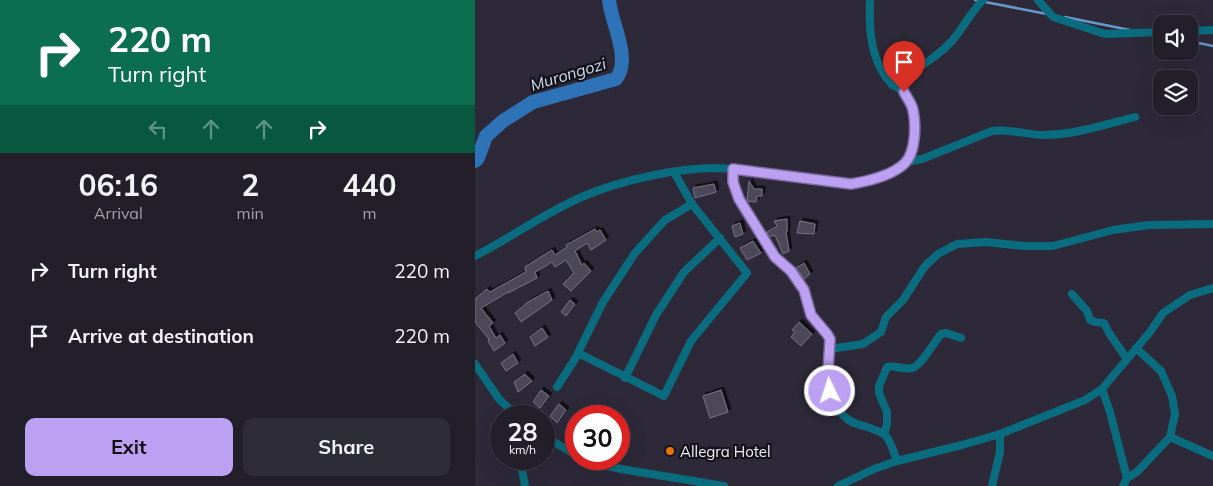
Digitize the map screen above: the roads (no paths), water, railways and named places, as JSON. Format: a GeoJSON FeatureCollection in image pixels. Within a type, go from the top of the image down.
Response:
{"type":"FeatureCollection","features":[{"type":"Feature","properties":{"kind":"street"},"geometry":{"type":"LineString","coordinates":[[870,0],[870,34],[877,61],[885,76],[892,85],[904,92],[913,108],[914,136],[911,151],[906,162]]}},
{"type":"Feature","properties":{"kind":"street"},"geometry":{"type":"LineString","coordinates":[[892,85],[924,65],[951,42],[983,0]]}},
{"type":"Feature","properties":{"kind":"street"},"geometry":{"type":"LineString","coordinates":[[1038,0],[1053,17],[1105,34],[1153,32]]}},
{"type":"Feature","properties":{"kind":"street"},"geometry":{"type":"LineString","coordinates":[[1198,30],[1213,30]]}},
{"type":"Feature","properties":{"kind":"street"},"geometry":{"type":"LineString","coordinates":[[475,256],[584,196],[623,182],[701,168],[733,169],[851,184],[879,177],[906,162],[922,159],[992,131],[999,130],[1040,135],[1061,134],[1135,117]]}},
{"type":"Feature","properties":{"kind":"street"},"geometry":{"type":"LineString","coordinates":[[733,169],[733,182],[739,199],[775,257],[791,271],[804,290],[811,315],[830,339],[828,372],[830,391],[834,403],[847,419],[855,424],[883,434],[889,440],[897,461]]}},
{"type":"Feature","properties":{"kind":"street"},"geometry":{"type":"LineString","coordinates":[[578,354],[663,396],[691,341],[747,273],[692,204],[673,172]]}},
{"type":"Feature","properties":{"kind":"street"},"geometry":{"type":"LineString","coordinates":[[557,386],[578,354],[603,302],[635,253],[665,220],[692,204]]}},
{"type":"Feature","properties":{"kind":"street"},"geometry":{"type":"LineString","coordinates":[[830,349],[863,344],[881,332],[887,317],[903,300],[925,266],[938,254],[957,244],[986,242],[1025,246],[1053,246],[1113,230],[1149,224],[1213,224]]}},
{"type":"Feature","properties":{"kind":"street"},"geometry":{"type":"LineString","coordinates":[[625,378],[656,315],[684,272],[720,238]]}},
{"type":"Feature","properties":{"kind":"street"},"geometry":{"type":"LineString","coordinates":[[838,486],[897,461],[962,446],[1070,407],[1102,389],[1163,313],[1190,294],[1213,288]]}},
{"type":"Feature","properties":{"kind":"street"},"geometry":{"type":"LineString","coordinates":[[1072,294],[1087,312],[1090,320],[1104,323],[1127,359]]}},
{"type":"Feature","properties":{"kind":"street"},"geometry":{"type":"LineString","coordinates":[[883,434],[887,424],[887,412],[879,393],[879,386],[887,368],[891,366],[907,368],[917,366],[941,334],[946,333],[961,338]]}},
{"type":"Feature","properties":{"kind":"street"},"geometry":{"type":"LineString","coordinates":[[1102,389],[1110,412],[1125,482],[1170,437],[1175,414],[1172,396],[1161,371],[1136,348]]}},
{"type":"Feature","properties":{"kind":"street"},"geometry":{"type":"LineString","coordinates":[[475,364],[499,399],[505,405]]}},
{"type":"Feature","properties":{"kind":"street"},"geometry":{"type":"LineString","coordinates":[[992,486],[1000,452],[999,434]]}},
{"type":"Feature","properties":{"kind":"street"},"geometry":{"type":"LineString","coordinates":[[1170,437],[1213,456]]}},
{"type":"Feature","properties":{"kind":"street"},"geometry":{"type":"LineString","coordinates":[[522,470],[525,486]]}},
{"type":"Feature","properties":{"kind":"street"},"geometry":{"type":"LineString","coordinates":[[625,470],[674,482],[724,486]]}},
{"type":"Feature","properties":{"kind":"waterway","name":"Murongozi"},"geometry":{"type":"LineString","coordinates":[[475,161],[478,158],[486,136],[503,121],[533,102],[616,79],[622,61],[609,0]]}},
{"type":"Feature","properties":{"kind":"waterway"},"geometry":{"type":"LineString","coordinates":[[975,0],[1047,14]]}},
{"type":"Feature","properties":{"kind":"waterway"},"geometry":{"type":"LineString","coordinates":[[1065,17],[1130,30]]}},
{"type":"Feature","properties":{"kind":"waterway"},"geometry":{"type":"LineString","coordinates":[[1198,43],[1213,46]]}},
{"type":"Feature","properties":{"kind":"place","name":"Allegra Hotel"},"geometry":{"type":"Point","coordinates":[670,451]}}]}
